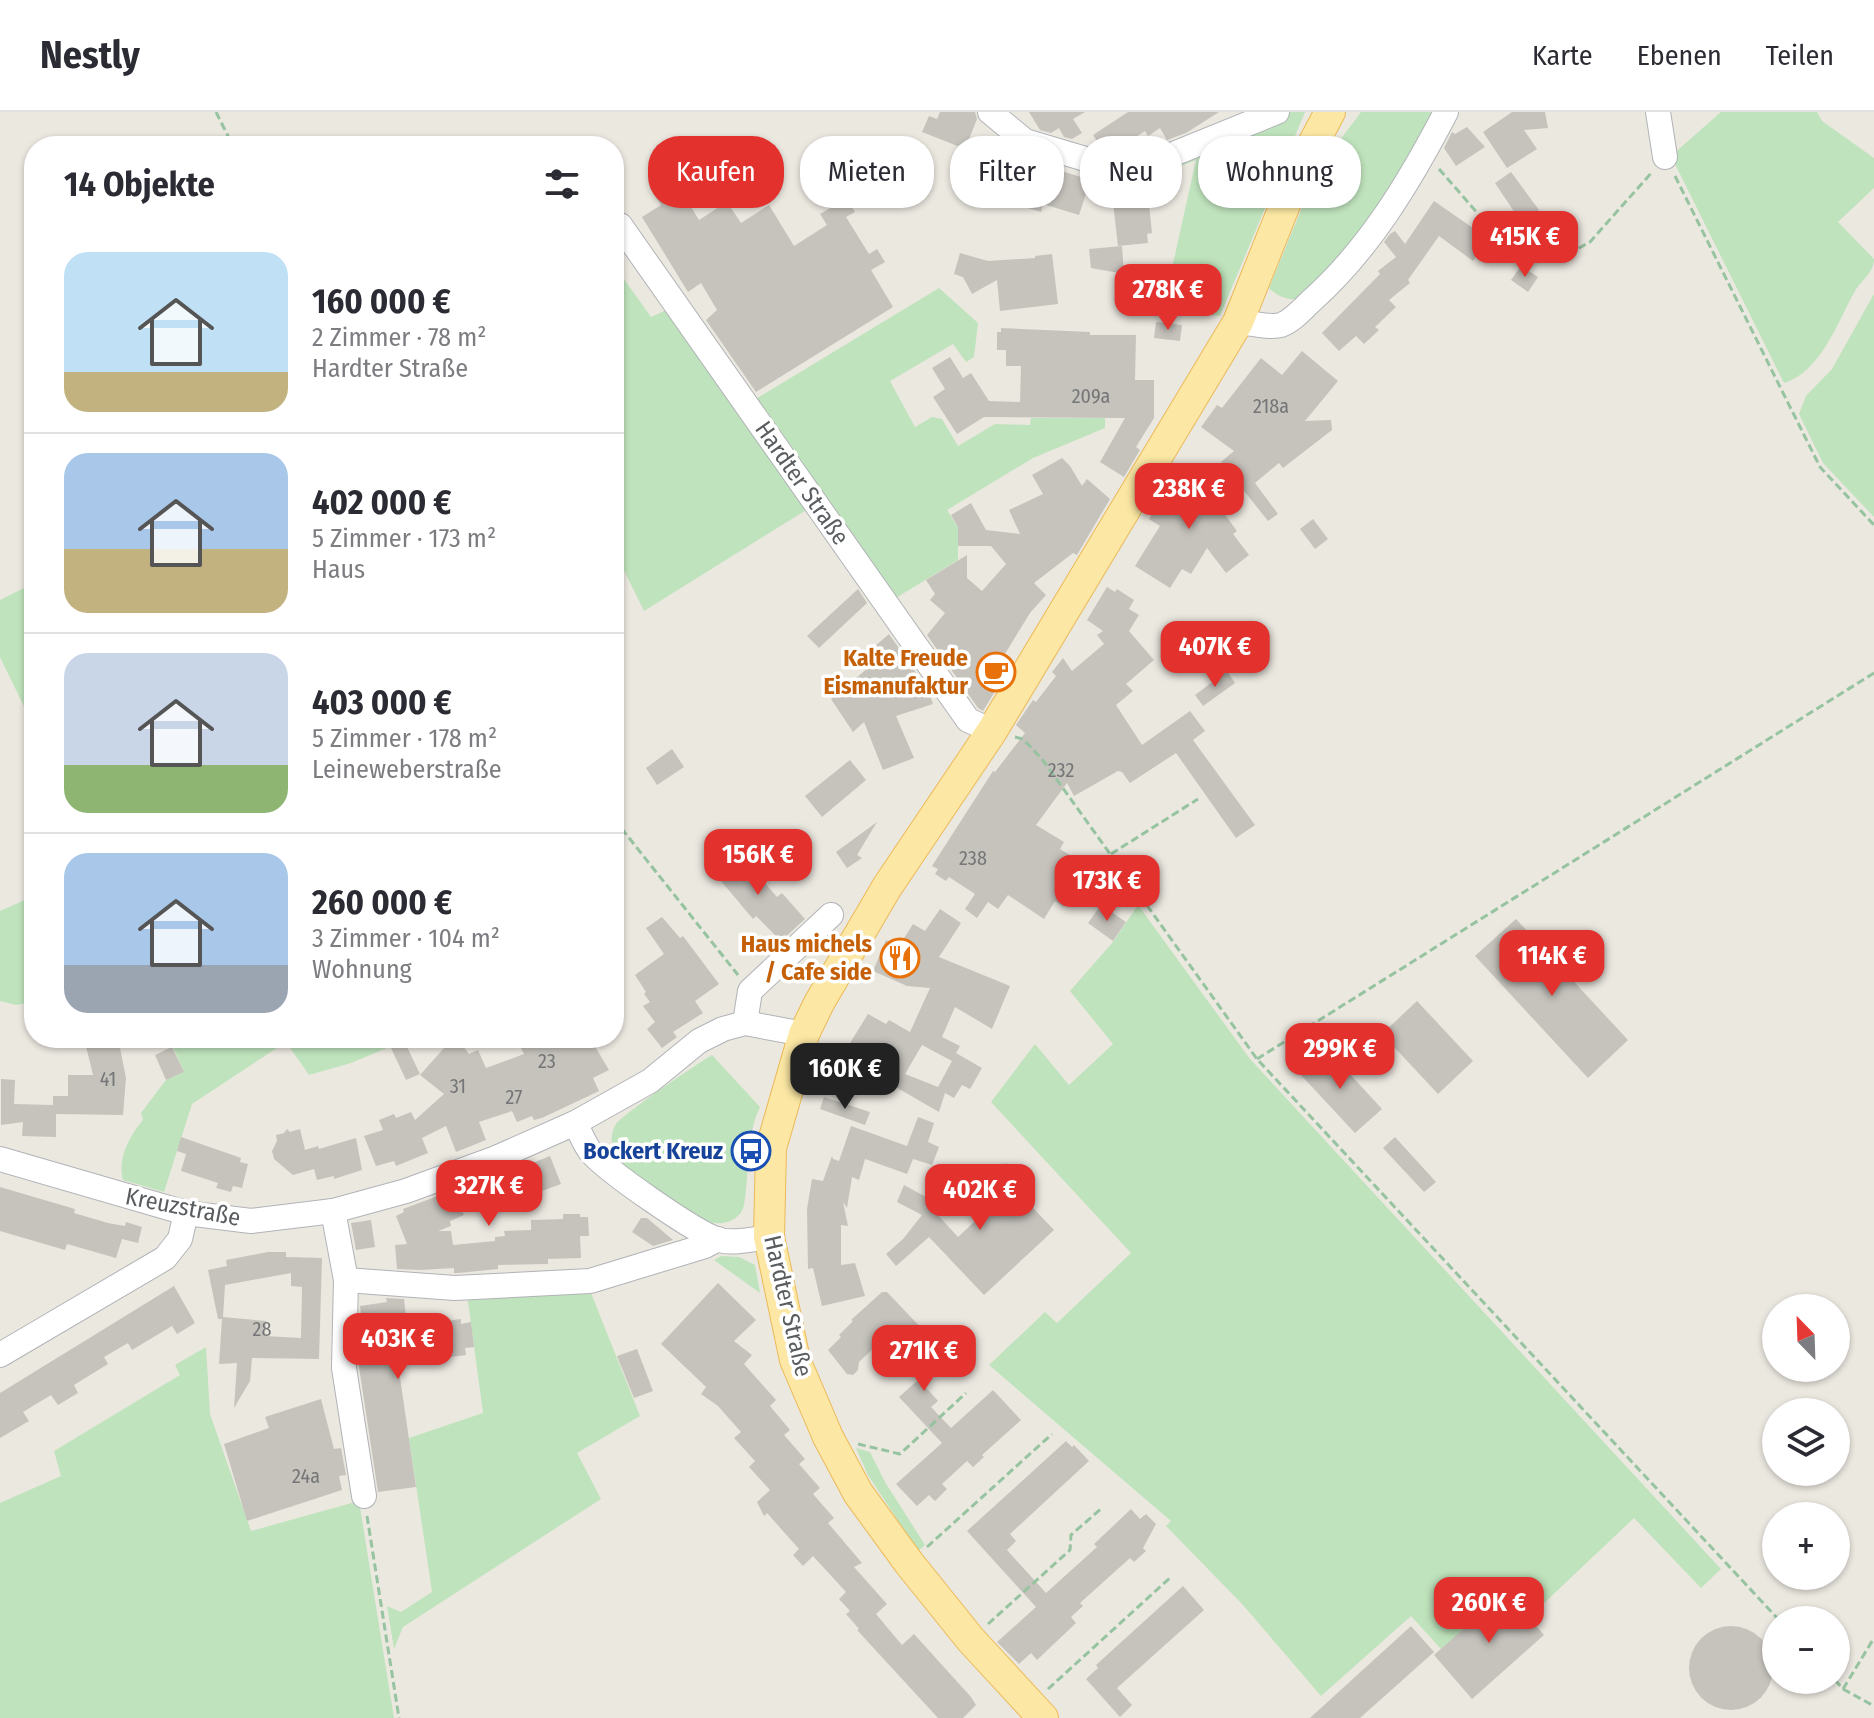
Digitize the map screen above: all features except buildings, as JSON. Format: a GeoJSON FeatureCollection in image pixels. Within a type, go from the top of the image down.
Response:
{"type":"FeatureCollection","features":[{"type":"Feature","properties":{"kind":"main road","name":"Hardter Straße"},"geometry":{"type":"LineString","coordinates":[[1037,1711],[971,1640],[909,1563],[858,1493],[828,1437],[795,1360],[769,1237],[771,1148],[804,1034],[819,1003],[887,887],[992,731],[1238,322],[1298,172],[1330,112]]}},
{"type":"Feature","properties":{"kind":"street"},"geometry":{"type":"LineString","coordinates":[[990,112],[1025,141],[1129,172],[1277,112]]}},
{"type":"Feature","properties":{"kind":"street"},"geometry":{"type":"LineString","coordinates":[[1238,322],[1280,325],[1328,286],[1355,257],[1425,153],[1446,112]]}},
{"type":"Feature","properties":{"kind":"street"},"geometry":{"type":"LineString","coordinates":[[1658,112],[1665,157]]}},
{"type":"Feature","properties":{"kind":"street","name":"Hardter Straße"},"geometry":{"type":"LineString","coordinates":[[624,231],[968,720],[992,731]]}},
{"type":"Feature","properties":{"kind":"street"},"geometry":{"type":"LineString","coordinates":[[804,1034],[745,1023],[750,991],[831,915]]}},
{"type":"Feature","properties":{"kind":"street","name":"Kreuzstraße"},"geometry":{"type":"LineString","coordinates":[[0,1159],[186,1213],[251,1221],[333,1211],[406,1191],[496,1158],[575,1123],[650,1081],[699,1041],[723,1029],[745,1023]]}},
{"type":"Feature","properties":{"kind":"street"},"geometry":{"type":"LineString","coordinates":[[575,1123],[589,1149],[604,1165],[696,1229],[718,1239],[733,1241],[769,1237]]}},
{"type":"Feature","properties":{"kind":"street"},"geometry":{"type":"LineString","coordinates":[[333,1211],[346,1280],[344,1368],[364,1496]]}},
{"type":"Feature","properties":{"kind":"street"},"geometry":{"type":"LineString","coordinates":[[0,1355],[165,1258],[180,1239],[186,1213]]}},
{"type":"Feature","properties":{"kind":"street"},"geometry":{"type":"LineString","coordinates":[[346,1280],[455,1288],[590,1281],[705,1246],[718,1239]]}},
{"type":"Feature","properties":{"kind":"path"},"geometry":{"type":"LineString","coordinates":[[216,112],[228,136]]}},
{"type":"Feature","properties":{"kind":"path"},"geometry":{"type":"LineString","coordinates":[[1425,153],[1508,248],[1532,258],[1561,258],[1590,242],[1665,157],[1820,467],[1874,525]]}},
{"type":"Feature","properties":{"kind":"path"},"geometry":{"type":"LineString","coordinates":[[1257,1059],[1874,673]]}},
{"type":"Feature","properties":{"kind":"path"},"geometry":{"type":"LineString","coordinates":[[992,731],[1023,739],[1042,759],[1257,1059],[1766,1606]]}},
{"type":"Feature","properties":{"kind":"path"},"geometry":{"type":"LineString","coordinates":[[1111,854],[1198,799]]}},
{"type":"Feature","properties":{"kind":"path"},"geometry":{"type":"LineString","coordinates":[[624,832],[750,991]]}},
{"type":"Feature","properties":{"kind":"path"},"geometry":{"type":"LineString","coordinates":[[828,1437],[900,1454],[966,1393]]}},
{"type":"Feature","properties":{"kind":"path"},"geometry":{"type":"LineString","coordinates":[[909,1563],[1052,1434]]}},
{"type":"Feature","properties":{"kind":"path"},"geometry":{"type":"LineString","coordinates":[[364,1496],[399,1718]]}},
{"type":"Feature","properties":{"kind":"path"},"geometry":{"type":"LineString","coordinates":[[971,1640],[1070,1550],[1071,1535],[1102,1508]]}},
{"type":"Feature","properties":{"kind":"path"},"geometry":{"type":"LineString","coordinates":[[1037,1711],[1172,1576]]}},
{"type":"Feature","properties":{"kind":"path"},"geometry":{"type":"LineString","coordinates":[[1850,1677],[1874,1638]]}},
{"type":"Feature","properties":{"kind":"path"},"geometry":{"type":"LineString","coordinates":[[1850,1693],[1874,1706]]}},
{"type":"Feature","properties":{"kind":"green space"},"geometry":{"type":"Polygon","coordinates":[[[1290,112],[1305,112],[1295,136],[1231,136],[1290,112]]]}},
{"type":"Feature","properties":{"kind":"green space"},"geometry":{"type":"Polygon","coordinates":[[[1361,112],[1433,112],[1385,198],[1315,284],[1296,299],[1289,299],[1269,288],[1302,208],[1361,208],[1361,136],[1343,136],[1361,112]]]}},
{"type":"Feature","properties":{"kind":"green space"},"geometry":{"type":"Polygon","coordinates":[[[1721,112],[1817,112],[1822,121],[1874,158],[1874,188],[1838,222],[1874,259],[1872,268],[1855,291],[1818,357],[1797,377],[1784,383],[1671,156],[1721,112]]]}},
{"type":"Feature","properties":{"kind":"green space"},"geometry":{"type":"Polygon","coordinates":[[[1198,150],[1198,208],[1265,208],[1220,316],[1163,309],[1196,160],[1182,166],[1182,156],[1198,150]]]}},
{"type":"Feature","properties":{"kind":"green space"},"geometry":{"type":"Polygon","coordinates":[[[624,279],[651,317],[671,308],[811,507],[644,611],[624,570],[624,279]]]}},
{"type":"Feature","properties":{"kind":"green space"},"geometry":{"type":"Polygon","coordinates":[[[939,288],[978,323],[974,357],[966,362],[953,344],[890,381],[915,427],[932,417],[942,419],[958,446],[995,424],[1030,425],[1031,418],[1105,418],[1105,428],[1033,458],[947,510],[958,527],[958,560],[891,601],[751,402],[939,288]]]}},
{"type":"Feature","properties":{"kind":"green space"},"geometry":{"type":"Polygon","coordinates":[[[1874,294],[1874,517],[1823,463],[1799,414],[1806,396],[1832,369],[1874,294]]]}},
{"type":"Feature","properties":{"kind":"green space"},"geometry":{"type":"Polygon","coordinates":[[[24,588],[24,706],[0,657],[0,600],[24,588]]]}},
{"type":"Feature","properties":{"kind":"green space"},"geometry":{"type":"Polygon","coordinates":[[[24,900],[24,1004],[0,1001],[0,911],[24,900]]]}},
{"type":"Feature","properties":{"kind":"green space"},"geometry":{"type":"Polygon","coordinates":[[[1138,905],[1250,1059],[1721,1569],[1701,1588],[1634,1518],[1542,1605],[1537,1600],[1524,1612],[1506,1591],[1441,1649],[1411,1616],[1321,1696],[1243,1605],[1166,1526],[1171,1521],[989,1365],[1045,1312],[1057,1323],[1131,1253],[991,1102],[1035,1044],[1069,1085],[1113,1044],[1070,991],[1113,942],[1138,905]]]}},
{"type":"Feature","properties":{"kind":"green space"},"geometry":{"type":"Polygon","coordinates":[[[173,1048],[277,1048],[192,1104],[164,1192],[123,1180],[123,1156],[129,1140],[143,1120],[141,1113],[166,1080],[184,1072],[173,1048]]]}},
{"type":"Feature","properties":{"kind":"green space"},"geometry":{"type":"Polygon","coordinates":[[[290,1048],[387,1048],[351,1063],[309,1075],[290,1048]]]}},
{"type":"Feature","properties":{"kind":"green space"},"geometry":{"type":"Polygon","coordinates":[[[712,1055],[760,1107],[752,1131],[744,1205],[736,1218],[721,1223],[710,1222],[690,1213],[622,1165],[612,1140],[616,1124],[621,1119],[712,1055]]]}},
{"type":"Feature","properties":{"kind":"green space"},"geometry":{"type":"Polygon","coordinates":[[[721,1256],[739,1257],[755,1265],[760,1293],[714,1260],[721,1256]]]}},
{"type":"Feature","properties":{"kind":"green space"},"geometry":{"type":"Polygon","coordinates":[[[589,1288],[640,1416],[577,1453],[601,1499],[403,1627],[394,1649],[387,1606],[401,1612],[432,1592],[409,1438],[483,1413],[467,1294],[589,1288]]]}},
{"type":"Feature","properties":{"kind":"green space"},"geometry":{"type":"Polygon","coordinates":[[[206,1347],[210,1414],[251,1531],[359,1501],[394,1718],[0,1718],[0,1503],[61,1476],[54,1451],[180,1375],[175,1365],[206,1347]]]}},
{"type":"Feature","properties":{"kind":"green space"},"geometry":{"type":"Polygon","coordinates":[[[856,1448],[870,1452],[925,1545],[918,1551],[868,1475],[856,1448]]]}},
{"type":"Feature","properties":{"kind":"place","name":"Kalte Freude Eismanufaktur"},"geometry":{"type":"Point","coordinates":[996,672]}},
{"type":"Feature","properties":{"kind":"place","name":"Haus michels / Cafe side"},"geometry":{"type":"Point","coordinates":[900,958]}},
{"type":"Feature","properties":{"kind":"place","name":"Bockert Kreuz"},"geometry":{"type":"Point","coordinates":[751,1151]}}]}
